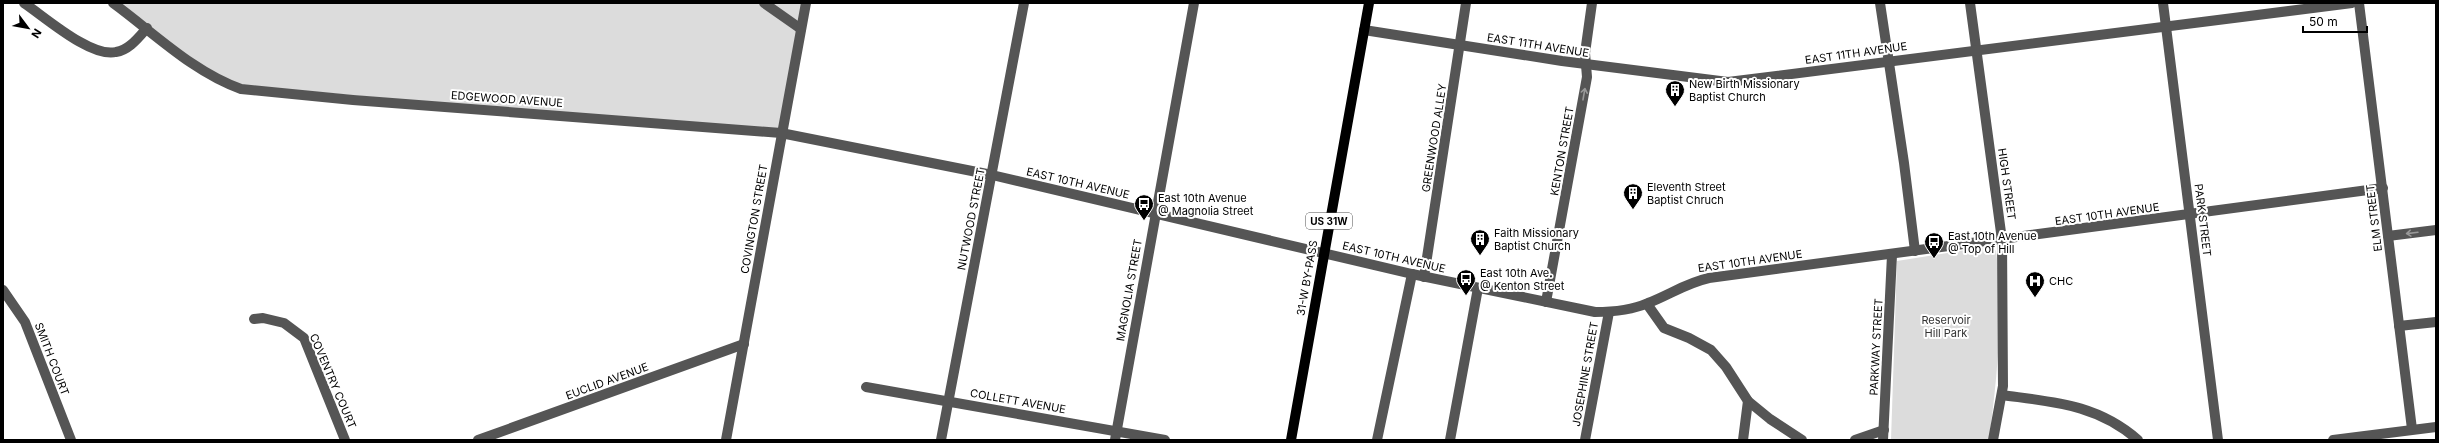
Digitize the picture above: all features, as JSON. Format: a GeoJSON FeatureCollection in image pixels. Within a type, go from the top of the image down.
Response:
{"type":"FeatureCollection","features":[{"type":"Feature","properties":{"kind":"main road","name":"31-W BY-PASS"},"geometry":{"type":"LineString","coordinates":[[1291,440],[1369,3]]}},
{"type":"Feature","properties":{"kind":"street"},"geometry":{"type":"LineString","coordinates":[[24,3],[74,37],[101,53],[114,53],[127,48],[148,28]]}},
{"type":"Feature","properties":{"kind":"street","name":"EDGEWOOD AVENUE"},"geometry":{"type":"LineString","coordinates":[[113,3],[198,67],[232,86],[272,94],[781,133]]}},
{"type":"Feature","properties":{"kind":"street"},"geometry":{"type":"LineString","coordinates":[[764,3],[801,29]]}},
{"type":"Feature","properties":{"kind":"street","name":"COVINGTON STREET"},"geometry":{"type":"LineString","coordinates":[[726,440],[806,3]]}},
{"type":"Feature","properties":{"kind":"street","name":"NUTWOOD STREET"},"geometry":{"type":"LineString","coordinates":[[941,440],[1024,3]]}},
{"type":"Feature","properties":{"kind":"street","name":"MAGNOLIA STREET"},"geometry":{"type":"LineString","coordinates":[[1116,436],[1154,213],[1194,3]]}},
{"type":"Feature","properties":{"kind":"street","name":"GREENWOOD ALLEY"},"geometry":{"type":"LineString","coordinates":[[1424,277],[1466,3]]}},
{"type":"Feature","properties":{"kind":"street","name":"KENTON STREET"},"geometry":{"type":"LineString","coordinates":[[1546,302],[1586,77],[1585,64],[1592,3]]}},
{"type":"Feature","properties":{"kind":"street"},"geometry":{"type":"LineString","coordinates":[[1880,3],[1915,251]]}},
{"type":"Feature","properties":{"kind":"street","name":"HIGH STREET"},"geometry":{"type":"LineString","coordinates":[[1970,3],[2002,240],[2004,383],[1993,440]]}},
{"type":"Feature","properties":{"kind":"street","name":"PARK STREET"},"geometry":{"type":"LineString","coordinates":[[2163,3],[2191,215],[2218,440]]}},
{"type":"Feature","properties":{"kind":"street","name":"EAST 11TH AVENUE"},"geometry":{"type":"LineString","coordinates":[[1364,30],[1585,64],[1728,82],[2352,3]]}},
{"type":"Feature","properties":{"kind":"street","name":"ELM STREET"},"geometry":{"type":"LineString","coordinates":[[2359,3],[2412,429]]}},
{"type":"Feature","properties":{"kind":"street","name":"EAST 10TH AVENUE"},"geometry":{"type":"LineString","coordinates":[[781,133],[992,175],[1424,277],[1579,310],[1609,312],[1647,304],[1688,283],[1708,278],[1892,255],[2383,188]]}},
{"type":"Feature","properties":{"kind":"street"},"geometry":{"type":"LineString","coordinates":[[2388,236],[2436,230]]}},
{"type":"Feature","properties":{"kind":"street","name":"PARKWAY STREET"},"geometry":{"type":"LineString","coordinates":[[1883,435],[1892,255]]}},
{"type":"Feature","properties":{"kind":"street"},"geometry":{"type":"LineString","coordinates":[[1377,440],[1412,274]]}},
{"type":"Feature","properties":{"kind":"street"},"geometry":{"type":"LineString","coordinates":[[1450,440],[1478,288]]}},
{"type":"Feature","properties":{"kind":"street","name":"SMITH COURT"},"geometry":{"type":"LineString","coordinates":[[3,290],[25,322],[71,440]]}},
{"type":"Feature","properties":{"kind":"street"},"geometry":{"type":"LineString","coordinates":[[1647,304],[1664,328],[1689,338],[1710,350],[1726,367],[1748,401],[1791,434],[1802,440]]}},
{"type":"Feature","properties":{"kind":"street","name":"JOSEPHINE STREET"},"geometry":{"type":"LineString","coordinates":[[1586,440],[1609,312]]}},
{"type":"Feature","properties":{"kind":"street","name":"COVENTRY COURT"},"geometry":{"type":"LineString","coordinates":[[254,319],[263,318],[284,323],[304,338],[345,440]]}},
{"type":"Feature","properties":{"kind":"street"},"geometry":{"type":"LineString","coordinates":[[2399,326],[2436,322]]}},
{"type":"Feature","properties":{"kind":"street","name":"EUCLID AVENUE"},"geometry":{"type":"LineString","coordinates":[[480,440],[744,344]]}},
{"type":"Feature","properties":{"kind":"street","name":"COLLETT AVENUE"},"geometry":{"type":"LineString","coordinates":[[866,387],[948,400],[1116,436],[1165,440]]}},
{"type":"Feature","properties":{"kind":"street"},"geometry":{"type":"LineString","coordinates":[[2002,395],[2073,405],[2089,410],[2112,420],[2138,440]]}},
{"type":"Feature","properties":{"kind":"street"},"geometry":{"type":"LineString","coordinates":[[1743,440],[1748,401]]}},
{"type":"Feature","properties":{"kind":"street"},"geometry":{"type":"LineString","coordinates":[[2339,440],[2436,426]]}},
{"type":"Feature","properties":{"kind":"street"},"geometry":{"type":"LineString","coordinates":[[1782,440],[1791,434]]}},
{"type":"Feature","properties":{"kind":"street"},"geometry":{"type":"LineString","coordinates":[[1855,440],[1883,435]]}},
{"type":"Feature","properties":{"kind":"green space"},"geometry":{"type":"Polygon","coordinates":[[[115,3],[805,3],[781,133],[226,84],[115,3]]]}},
{"type":"Feature","properties":{"kind":"green space","name":"Reservoir Hill Park"},"geometry":{"type":"Polygon","coordinates":[[[1991,246],[1996,251],[1999,322],[1995,393],[1989,440],[1891,440],[1897,261],[1991,246]]]}},
{"type":"Feature","properties":{"kind":"place","name":"New Birth Missionary Baptist Church"},"geometry":{"type":"Point","coordinates":[1675,107]}},
{"type":"Feature","properties":{"kind":"place","name":"Eleventh Street Baptist Chruch"},"geometry":{"type":"Point","coordinates":[1633,210]}},
{"type":"Feature","properties":{"kind":"place","name":"East 10th Avenue @ Magnolia Street"},"geometry":{"type":"Point","coordinates":[1144,221]}},
{"type":"Feature","properties":{"kind":"place","name":"Faith Missionary Baptist Church"},"geometry":{"type":"Point","coordinates":[1480,256]}},
{"type":"Feature","properties":{"kind":"place","name":"East 10th Avenue @ Top of Hill"},"geometry":{"type":"Point","coordinates":[1934,259]}},
{"type":"Feature","properties":{"kind":"place","name":"East 10th Ave. @ Kenton Street"},"geometry":{"type":"Point","coordinates":[1466,296]}},
{"type":"Feature","properties":{"kind":"place","name":"CHC"},"geometry":{"type":"Point","coordinates":[2035,298]}}]}
